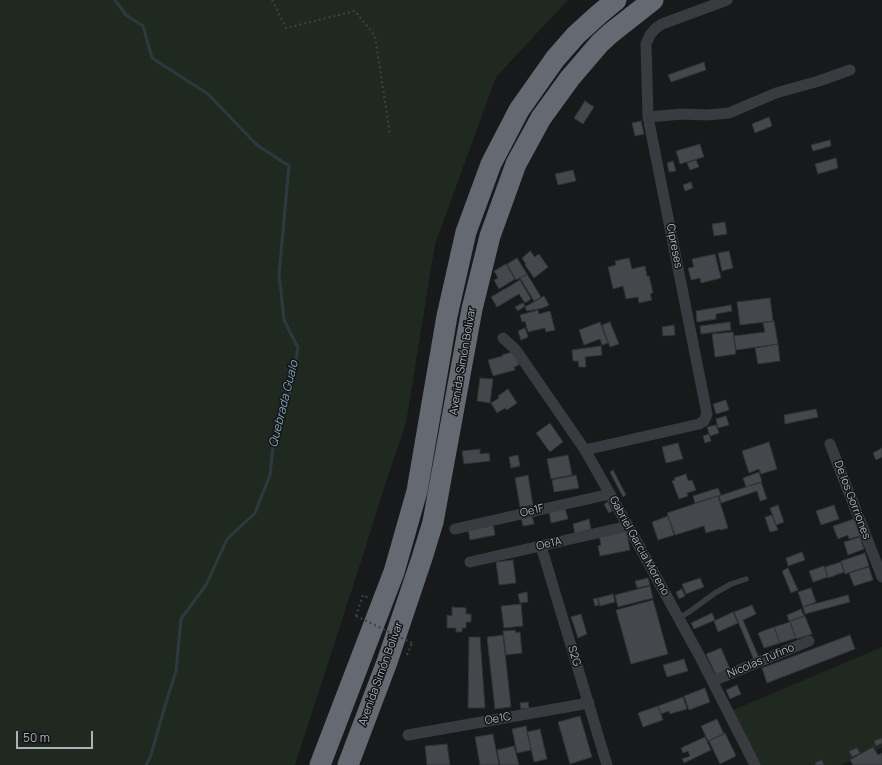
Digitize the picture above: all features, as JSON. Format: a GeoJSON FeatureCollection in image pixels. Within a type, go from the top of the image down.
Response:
{"type":"FeatureCollection","features":[{"type":"Feature","properties":{"kind":"highway","name":"Avenida Simón Bolívar"},"geometry":{"type":"LineString","coordinates":[[320,765],[394,572],[417,491],[447,316],[466,232],[492,164],[519,110],[555,59],[576,35],[616,0]]}},
{"type":"Feature","properties":{"kind":"highway","name":"Avenida Simón Bolívar"},"geometry":{"type":"LineString","coordinates":[[348,765],[387,662],[433,522],[472,309],[490,236],[516,164],[541,118],[570,78],[605,38],[653,0]]}},
{"type":"Feature","properties":{"kind":"street","name":"Cipreses"},"geometry":{"type":"LineString","coordinates":[[585,450],[699,424],[704,421],[707,414],[648,117],[646,44],[650,35],[662,24],[727,0]]}},
{"type":"Feature","properties":{"kind":"street"},"geometry":{"type":"LineString","coordinates":[[648,117],[682,114],[707,115],[729,113],[776,93],[819,81],[850,70]]}},
{"type":"Feature","properties":{"kind":"street","name":"Gabriel Garcia Moreno"},"geometry":{"type":"LineString","coordinates":[[503,338],[516,350],[585,450],[679,618],[756,765]]}},
{"type":"Feature","properties":{"kind":"street","name":"De los Gorriones"},"geometry":{"type":"LineString","coordinates":[[830,444],[882,577]]}},
{"type":"Feature","properties":{"kind":"street","name":"Oe1F"},"geometry":{"type":"LineString","coordinates":[[455,529],[610,494]]}},
{"type":"Feature","properties":{"kind":"street","name":"Oe1A"},"geometry":{"type":"LineString","coordinates":[[470,562],[628,526]]}},
{"type":"Feature","properties":{"kind":"street","name":"S2G"},"geometry":{"type":"LineString","coordinates":[[541,546],[607,765]]}},
{"type":"Feature","properties":{"kind":"street","name":"Nicolas Tufino"},"geometry":{"type":"LineString","coordinates":[[713,681],[809,641]]}},
{"type":"Feature","properties":{"kind":"street","name":"Oe1C"},"geometry":{"type":"LineString","coordinates":[[408,735],[589,704]]}},
{"type":"Feature","properties":{"kind":"lane"},"geometry":{"type":"LineString","coordinates":[[679,618],[715,593],[732,584],[746,579]]}},
{"type":"Feature","properties":{"kind":"path"},"geometry":{"type":"LineString","coordinates":[[272,0],[286,28],[355,11],[375,36],[390,134]]}},
{"type":"Feature","properties":{"kind":"path"},"geometry":{"type":"LineString","coordinates":[[368,598],[363,595],[356,616],[412,643]]}},
{"type":"Feature","properties":{"kind":"shaded area"},"geometry":{"type":"Polygon","coordinates":[[[0,0],[568,0],[496,77],[435,244],[406,423],[295,765],[0,765],[0,0]]]}},
{"type":"Feature","properties":{"kind":"shaded area"},"geometry":{"type":"Polygon","coordinates":[[[882,647],[882,748],[840,765],[756,765],[731,711],[882,647]]]}},
{"type":"Feature","properties":{"kind":"building"},"geometry":{"type":"Polygon","coordinates":[[[704,62],[706,70],[671,82],[668,75],[704,62]]]}},
{"type":"Feature","properties":{"kind":"building"},"geometry":{"type":"Polygon","coordinates":[[[585,101],[594,107],[583,124],[574,118],[585,101]]]}},
{"type":"Feature","properties":{"kind":"building"},"geometry":{"type":"Polygon","coordinates":[[[769,117],[772,126],[755,133],[752,124],[769,117]]]}},
{"type":"Feature","properties":{"kind":"building"},"geometry":{"type":"Polygon","coordinates":[[[641,121],[644,134],[635,136],[632,123],[641,121]]]}},
{"type":"Feature","properties":{"kind":"building"},"geometry":{"type":"Polygon","coordinates":[[[830,140],[831,146],[813,151],[811,145],[830,140]]]}},
{"type":"Feature","properties":{"kind":"building"},"geometry":{"type":"Polygon","coordinates":[[[700,144],[704,157],[680,164],[676,151],[700,144]]]}},
{"type":"Feature","properties":{"kind":"building"},"geometry":{"type":"Polygon","coordinates":[[[836,158],[838,168],[818,174],[815,164],[836,158]]]}},
{"type":"Feature","properties":{"kind":"building"},"geometry":{"type":"Polygon","coordinates":[[[696,160],[699,167],[690,170],[687,163],[696,160]]]}},
{"type":"Feature","properties":{"kind":"building"},"geometry":{"type":"Polygon","coordinates":[[[673,161],[676,171],[669,172],[667,163],[673,161]]]}},
{"type":"Feature","properties":{"kind":"building"},"geometry":{"type":"Polygon","coordinates":[[[573,170],[576,181],[558,185],[555,174],[573,170]]]}},
{"type":"Feature","properties":{"kind":"building"},"geometry":{"type":"Polygon","coordinates":[[[691,182],[693,188],[685,191],[683,185],[691,182]]]}},
{"type":"Feature","properties":{"kind":"building"},"geometry":{"type":"Polygon","coordinates":[[[725,222],[727,234],[714,236],[712,224],[725,222]]]}},
{"type":"Feature","properties":{"kind":"building"},"geometry":{"type":"Polygon","coordinates":[[[530,251],[535,257],[539,254],[548,267],[534,278],[522,258],[530,251]]]}},
{"type":"Feature","properties":{"kind":"building"},"geometry":{"type":"Polygon","coordinates":[[[729,251],[733,268],[722,271],[718,253],[729,251]]]}},
{"type":"Feature","properties":{"kind":"building"},"geometry":{"type":"Polygon","coordinates":[[[715,254],[721,278],[701,283],[700,278],[691,280],[688,268],[694,267],[692,259],[715,254]]]}},
{"type":"Feature","properties":{"kind":"building"},"geometry":{"type":"Polygon","coordinates":[[[517,258],[527,274],[516,280],[507,264],[517,258]]]}},
{"type":"Feature","properties":{"kind":"building"},"geometry":{"type":"Polygon","coordinates":[[[629,258],[632,269],[645,266],[653,293],[650,294],[652,300],[639,303],[638,297],[626,299],[623,286],[613,289],[608,267],[616,265],[615,261],[629,258]]]}},
{"type":"Feature","properties":{"kind":"building"},"geometry":{"type":"Polygon","coordinates":[[[506,264],[515,279],[499,289],[494,280],[498,278],[494,271],[506,264]]]}},
{"type":"Feature","properties":{"kind":"building"},"geometry":{"type":"Polygon","coordinates":[[[527,274],[541,297],[534,301],[520,278],[527,274]]]}},
{"type":"Feature","properties":{"kind":"building"},"geometry":{"type":"Polygon","coordinates":[[[520,280],[531,299],[525,303],[519,294],[497,307],[491,297],[520,280]]]}},
{"type":"Feature","properties":{"kind":"building"},"geometry":{"type":"Polygon","coordinates":[[[544,296],[549,305],[543,308],[527,311],[525,307],[544,296]]]}},
{"type":"Feature","properties":{"kind":"building"},"geometry":{"type":"Polygon","coordinates":[[[770,298],[773,321],[740,325],[737,302],[770,298]]]}},
{"type":"Feature","properties":{"kind":"building"},"geometry":{"type":"Polygon","coordinates":[[[523,303],[525,306],[518,311],[515,307],[523,303]]]}},
{"type":"Feature","properties":{"kind":"building"},"geometry":{"type":"Polygon","coordinates":[[[731,305],[732,311],[716,314],[716,319],[697,322],[696,311],[731,305]]]}},
{"type":"Feature","properties":{"kind":"building"},"geometry":{"type":"Polygon","coordinates":[[[538,310],[539,314],[550,311],[555,330],[546,332],[545,328],[528,332],[525,321],[522,322],[520,315],[538,310]]]}},
{"type":"Feature","properties":{"kind":"building"},"geometry":{"type":"Polygon","coordinates":[[[774,321],[778,344],[736,350],[734,336],[765,332],[763,323],[774,321]]]}},
{"type":"Feature","properties":{"kind":"building"},"geometry":{"type":"Polygon","coordinates":[[[600,322],[608,343],[602,345],[600,339],[584,345],[579,330],[600,322]]]}},
{"type":"Feature","properties":{"kind":"building"},"geometry":{"type":"Polygon","coordinates":[[[610,322],[619,344],[610,347],[602,325],[610,322]]]}},
{"type":"Feature","properties":{"kind":"building"},"geometry":{"type":"Polygon","coordinates":[[[730,322],[731,330],[701,334],[700,326],[730,322]]]}},
{"type":"Feature","properties":{"kind":"building"},"geometry":{"type":"Polygon","coordinates":[[[674,325],[675,335],[663,336],[662,327],[674,325]]]}},
{"type":"Feature","properties":{"kind":"building"},"geometry":{"type":"Polygon","coordinates":[[[525,328],[528,337],[521,340],[518,331],[525,328]]]}},
{"type":"Feature","properties":{"kind":"building"},"geometry":{"type":"Polygon","coordinates":[[[733,332],[736,354],[715,357],[712,334],[733,332]]]}},
{"type":"Feature","properties":{"kind":"building"},"geometry":{"type":"Polygon","coordinates":[[[778,344],[780,361],[758,364],[755,348],[778,344]]]}},
{"type":"Feature","properties":{"kind":"building"},"geometry":{"type":"Polygon","coordinates":[[[601,346],[602,355],[585,357],[586,367],[579,367],[578,361],[573,361],[572,350],[601,346]]]}},
{"type":"Feature","properties":{"kind":"building"},"geometry":{"type":"Polygon","coordinates":[[[515,351],[519,365],[514,367],[515,370],[493,376],[488,360],[515,351]]]}},
{"type":"Feature","properties":{"kind":"building"},"geometry":{"type":"Polygon","coordinates":[[[480,378],[493,379],[490,403],[477,401],[480,378]]]}},
{"type":"Feature","properties":{"kind":"building"},"geometry":{"type":"Polygon","coordinates":[[[508,389],[517,403],[507,410],[505,408],[497,413],[491,403],[499,398],[498,396],[508,389]]]}},
{"type":"Feature","properties":{"kind":"building"},"geometry":{"type":"Polygon","coordinates":[[[726,400],[729,410],[716,414],[713,404],[726,400]]]}},
{"type":"Feature","properties":{"kind":"building"},"geometry":{"type":"Polygon","coordinates":[[[816,409],[818,417],[785,424],[784,415],[816,409]]]}},
{"type":"Feature","properties":{"kind":"building"},"geometry":{"type":"Polygon","coordinates":[[[726,416],[729,425],[718,428],[716,419],[726,416]]]}},
{"type":"Feature","properties":{"kind":"building"},"geometry":{"type":"Polygon","coordinates":[[[550,423],[563,442],[550,452],[536,433],[550,423]]]}},
{"type":"Feature","properties":{"kind":"building"},"geometry":{"type":"Polygon","coordinates":[[[716,425],[719,433],[710,436],[707,427],[716,425]]]}},
{"type":"Feature","properties":{"kind":"building"},"geometry":{"type":"Polygon","coordinates":[[[709,434],[711,441],[705,443],[703,436],[709,434]]]}},
{"type":"Feature","properties":{"kind":"building"},"geometry":{"type":"Polygon","coordinates":[[[769,442],[777,469],[761,474],[759,469],[749,473],[742,451],[769,442]]]}},
{"type":"Feature","properties":{"kind":"building"},"geometry":{"type":"Polygon","coordinates":[[[678,443],[683,459],[666,463],[662,447],[678,443]]]}},
{"type":"Feature","properties":{"kind":"building"},"geometry":{"type":"Polygon","coordinates":[[[882,448],[882,457],[876,460],[873,453],[882,448]]]}},
{"type":"Feature","properties":{"kind":"building"},"geometry":{"type":"Polygon","coordinates":[[[480,449],[480,454],[489,453],[490,461],[464,464],[462,451],[480,449]]]}},
{"type":"Feature","properties":{"kind":"building"},"geometry":{"type":"Polygon","coordinates":[[[518,455],[520,466],[511,468],[509,457],[518,455]]]}},
{"type":"Feature","properties":{"kind":"building"},"geometry":{"type":"Polygon","coordinates":[[[568,455],[572,475],[551,479],[547,459],[568,455]]]}},
{"type":"Feature","properties":{"kind":"building"},"geometry":{"type":"Polygon","coordinates":[[[613,470],[626,495],[623,497],[610,472],[613,470]]]}},
{"type":"Feature","properties":{"kind":"building"},"geometry":{"type":"Polygon","coordinates":[[[759,472],[762,482],[746,487],[743,478],[759,472]]]}},
{"type":"Feature","properties":{"kind":"building"},"geometry":{"type":"Polygon","coordinates":[[[686,474],[688,481],[692,480],[696,490],[687,493],[688,496],[679,499],[672,481],[675,480],[674,478],[686,474]]]}},
{"type":"Feature","properties":{"kind":"building"},"geometry":{"type":"Polygon","coordinates":[[[528,475],[533,505],[520,507],[515,478],[528,475]]]}},
{"type":"Feature","properties":{"kind":"building"},"geometry":{"type":"Polygon","coordinates":[[[576,475],[579,488],[554,492],[552,480],[576,475]]]}},
{"type":"Feature","properties":{"kind":"building"},"geometry":{"type":"Polygon","coordinates":[[[761,482],[767,499],[760,501],[757,491],[721,503],[719,496],[761,482]]]}},
{"type":"Feature","properties":{"kind":"building"},"geometry":{"type":"Polygon","coordinates":[[[718,488],[721,495],[695,503],[693,496],[718,488]]]}},
{"type":"Feature","properties":{"kind":"building"},"geometry":{"type":"Polygon","coordinates":[[[718,496],[728,528],[706,533],[704,526],[675,535],[667,513],[718,496]]]}},
{"type":"Feature","properties":{"kind":"building"},"geometry":{"type":"Polygon","coordinates":[[[608,502],[612,511],[609,513],[604,504],[608,502]]]}},
{"type":"Feature","properties":{"kind":"building"},"geometry":{"type":"Polygon","coordinates":[[[778,505],[784,522],[776,525],[770,508],[778,505]]]}},
{"type":"Feature","properties":{"kind":"building"},"geometry":{"type":"Polygon","coordinates":[[[834,505],[839,519],[821,525],[816,511],[834,505]]]}},
{"type":"Feature","properties":{"kind":"building"},"geometry":{"type":"Polygon","coordinates":[[[565,508],[568,519],[551,523],[549,511],[565,508]]]}},
{"type":"Feature","properties":{"kind":"building"},"geometry":{"type":"Polygon","coordinates":[[[532,515],[534,524],[523,526],[521,517],[532,515]]]}},
{"type":"Feature","properties":{"kind":"building"},"geometry":{"type":"Polygon","coordinates":[[[772,515],[778,530],[770,532],[765,517],[772,515]]]}},
{"type":"Feature","properties":{"kind":"building"},"geometry":{"type":"Polygon","coordinates":[[[668,516],[674,535],[658,540],[652,522],[668,516]]]}},
{"type":"Feature","properties":{"kind":"building"},"geometry":{"type":"Polygon","coordinates":[[[589,519],[591,529],[575,534],[573,524],[589,519]]]}},
{"type":"Feature","properties":{"kind":"building"},"geometry":{"type":"Polygon","coordinates":[[[854,519],[860,536],[849,539],[848,535],[838,539],[833,526],[854,519]]]}},
{"type":"Feature","properties":{"kind":"building"},"geometry":{"type":"Polygon","coordinates":[[[493,523],[495,535],[470,540],[468,528],[493,523]]]}},
{"type":"Feature","properties":{"kind":"building"},"geometry":{"type":"Polygon","coordinates":[[[626,529],[630,550],[600,556],[598,546],[601,545],[599,535],[626,529]]]}},
{"type":"Feature","properties":{"kind":"building"},"geometry":{"type":"Polygon","coordinates":[[[860,537],[864,549],[848,555],[844,542],[860,537]]]}},
{"type":"Feature","properties":{"kind":"building"},"geometry":{"type":"Polygon","coordinates":[[[802,552],[805,560],[788,566],[786,558],[802,552]]]}},
{"type":"Feature","properties":{"kind":"building"},"geometry":{"type":"Polygon","coordinates":[[[865,553],[869,566],[845,574],[841,561],[865,553]]]}},
{"type":"Feature","properties":{"kind":"building"},"geometry":{"type":"Polygon","coordinates":[[[513,560],[516,583],[499,585],[496,562],[513,560]]]}},
{"type":"Feature","properties":{"kind":"building"},"geometry":{"type":"Polygon","coordinates":[[[841,562],[844,572],[828,578],[825,567],[841,562]]]}},
{"type":"Feature","properties":{"kind":"building"},"geometry":{"type":"Polygon","coordinates":[[[824,566],[828,577],[813,582],[809,571],[824,566]]]}},
{"type":"Feature","properties":{"kind":"building"},"geometry":{"type":"Polygon","coordinates":[[[869,567],[873,580],[854,586],[849,573],[869,567]]]}},
{"type":"Feature","properties":{"kind":"building"},"geometry":{"type":"Polygon","coordinates":[[[788,568],[798,590],[791,593],[782,571],[788,568]]]}},
{"type":"Feature","properties":{"kind":"building"},"geometry":{"type":"Polygon","coordinates":[[[648,578],[650,585],[637,588],[635,581],[648,578]]]}},
{"type":"Feature","properties":{"kind":"building"},"geometry":{"type":"Polygon","coordinates":[[[700,578],[704,587],[686,594],[682,584],[700,578]]]}},
{"type":"Feature","properties":{"kind":"building"},"geometry":{"type":"Polygon","coordinates":[[[650,586],[653,598],[618,607],[615,595],[650,586]]]}},
{"type":"Feature","properties":{"kind":"building"},"geometry":{"type":"Polygon","coordinates":[[[811,588],[816,602],[803,607],[798,592],[811,588]]]}},
{"type":"Feature","properties":{"kind":"building"},"geometry":{"type":"Polygon","coordinates":[[[682,589],[685,596],[679,599],[676,592],[682,589]]]}},
{"type":"Feature","properties":{"kind":"building"},"geometry":{"type":"Polygon","coordinates":[[[527,592],[528,602],[520,603],[518,594],[527,592]]]}},
{"type":"Feature","properties":{"kind":"building"},"geometry":{"type":"Polygon","coordinates":[[[613,594],[615,602],[600,606],[598,598],[613,594]]]}},
{"type":"Feature","properties":{"kind":"building"},"geometry":{"type":"Polygon","coordinates":[[[848,595],[850,602],[805,614],[803,607],[848,595]]]}},
{"type":"Feature","properties":{"kind":"building"},"geometry":{"type":"Polygon","coordinates":[[[597,598],[599,605],[595,606],[593,599],[597,598]]]}},
{"type":"Feature","properties":{"kind":"building"},"geometry":{"type":"Polygon","coordinates":[[[653,600],[668,654],[631,664],[616,610],[653,600]]]}},
{"type":"Feature","properties":{"kind":"building"},"geometry":{"type":"Polygon","coordinates":[[[521,604],[523,626],[504,628],[501,606],[521,604]]]}},
{"type":"Feature","properties":{"kind":"building"},"geometry":{"type":"Polygon","coordinates":[[[752,605],[756,614],[743,620],[759,658],[754,660],[734,612],[752,605]]]}},
{"type":"Feature","properties":{"kind":"building"},"geometry":{"type":"Polygon","coordinates":[[[452,607],[466,608],[466,614],[471,614],[471,622],[466,622],[466,628],[462,628],[462,632],[456,632],[456,628],[447,628],[447,615],[452,616],[452,607]]]}},
{"type":"Feature","properties":{"kind":"building"},"geometry":{"type":"Polygon","coordinates":[[[801,609],[804,616],[789,621],[787,615],[801,609]]]}},
{"type":"Feature","properties":{"kind":"building"},"geometry":{"type":"Polygon","coordinates":[[[733,612],[738,623],[718,632],[714,621],[733,612]]]}},
{"type":"Feature","properties":{"kind":"building"},"geometry":{"type":"Polygon","coordinates":[[[712,613],[715,620],[694,629],[691,623],[712,613]]]}},
{"type":"Feature","properties":{"kind":"building"},"geometry":{"type":"Polygon","coordinates":[[[581,614],[587,634],[578,638],[571,617],[581,614]]]}},
{"type":"Feature","properties":{"kind":"building"},"geometry":{"type":"Polygon","coordinates":[[[805,616],[812,634],[796,639],[790,621],[805,616]]]}},
{"type":"Feature","properties":{"kind":"building"},"geometry":{"type":"Polygon","coordinates":[[[790,622],[796,638],[780,643],[774,627],[790,622]]]}},
{"type":"Feature","properties":{"kind":"building"},"geometry":{"type":"Polygon","coordinates":[[[774,627],[780,643],[764,648],[758,633],[774,627]]]}},
{"type":"Feature","properties":{"kind":"building"},"geometry":{"type":"Polygon","coordinates":[[[515,630],[516,633],[520,632],[522,653],[506,655],[503,631],[515,630]]]}},
{"type":"Feature","properties":{"kind":"building"},"geometry":{"type":"Polygon","coordinates":[[[503,635],[511,707],[495,709],[487,637],[503,635]]]}},
{"type":"Feature","properties":{"kind":"building"},"geometry":{"type":"Polygon","coordinates":[[[850,635],[855,649],[767,683],[762,668],[850,635]]]}},
{"type":"Feature","properties":{"kind":"building"},"geometry":{"type":"Polygon","coordinates":[[[469,637],[480,637],[485,708],[468,708],[469,637]]]}},
{"type":"Feature","properties":{"kind":"building"},"geometry":{"type":"Polygon","coordinates":[[[721,648],[730,669],[716,675],[706,654],[721,648]]]}},
{"type":"Feature","properties":{"kind":"building"},"geometry":{"type":"Polygon","coordinates":[[[684,659],[688,671],[667,677],[663,665],[684,659]]]}},
{"type":"Feature","properties":{"kind":"building"},"geometry":{"type":"Polygon","coordinates":[[[737,685],[741,694],[730,699],[726,690],[737,685]]]}},
{"type":"Feature","properties":{"kind":"building"},"geometry":{"type":"Polygon","coordinates":[[[705,688],[710,702],[689,710],[684,696],[705,688]]]}},
{"type":"Feature","properties":{"kind":"building"},"geometry":{"type":"Polygon","coordinates":[[[683,697],[687,709],[670,714],[669,711],[661,714],[658,706],[683,697]]]}},
{"type":"Feature","properties":{"kind":"building"},"geometry":{"type":"Polygon","coordinates":[[[528,702],[529,708],[521,709],[520,703],[528,702]]]}},
{"type":"Feature","properties":{"kind":"building"},"geometry":{"type":"Polygon","coordinates":[[[658,706],[663,720],[643,727],[638,713],[658,706]]]}},
{"type":"Feature","properties":{"kind":"building"},"geometry":{"type":"Polygon","coordinates":[[[580,716],[592,757],[570,764],[558,722],[580,716]]]}},
{"type":"Feature","properties":{"kind":"building"},"geometry":{"type":"Polygon","coordinates":[[[717,719],[724,734],[708,741],[701,726],[717,719]]]}},
{"type":"Feature","properties":{"kind":"building"},"geometry":{"type":"Polygon","coordinates":[[[526,726],[531,750],[517,753],[512,729],[526,726]]]}},
{"type":"Feature","properties":{"kind":"building"},"geometry":{"type":"Polygon","coordinates":[[[540,729],[547,759],[534,762],[527,732],[540,729]]]}},
{"type":"Feature","properties":{"kind":"building"},"geometry":{"type":"Polygon","coordinates":[[[725,733],[736,756],[720,764],[709,741],[725,733]]]}},
{"type":"Feature","properties":{"kind":"building"},"geometry":{"type":"Polygon","coordinates":[[[493,734],[499,765],[480,765],[475,737],[493,734]]]}},
{"type":"Feature","properties":{"kind":"building"},"geometry":{"type":"Polygon","coordinates":[[[705,737],[711,750],[684,763],[682,759],[690,756],[688,751],[683,753],[681,748],[705,737]]]}},
{"type":"Feature","properties":{"kind":"building"},"geometry":{"type":"Polygon","coordinates":[[[882,738],[882,743],[876,746],[874,741],[882,738]]]}},
{"type":"Feature","properties":{"kind":"building"},"geometry":{"type":"Polygon","coordinates":[[[447,744],[450,765],[427,765],[425,746],[447,744]]]}},
{"type":"Feature","properties":{"kind":"building"},"geometry":{"type":"Polygon","coordinates":[[[514,746],[519,765],[500,765],[497,750],[514,746]]]}},
{"type":"Feature","properties":{"kind":"building"},"geometry":{"type":"Polygon","coordinates":[[[873,747],[878,755],[882,753],[882,765],[853,765],[850,760],[873,747]]]}},
{"type":"Feature","properties":{"kind":"building"},"geometry":{"type":"Polygon","coordinates":[[[857,748],[860,753],[852,757],[849,751],[857,748]]]}},
{"type":"Feature","properties":{"kind":"building"},"geometry":{"type":"Polygon","coordinates":[[[822,760],[824,765],[816,765],[815,763],[822,760]]]}},
{"type":"Feature","properties":{"kind":"waterway","name":"Quebrada Gualo"},"geometry":{"type":"LineString","coordinates":[[115,0],[126,15],[143,26],[152,58],[208,94],[257,145],[289,166],[279,274],[284,320],[298,348],[290,392],[273,446],[270,475],[255,513],[227,539],[206,585],[181,619],[176,671],[150,758],[146,765]]}}]}
